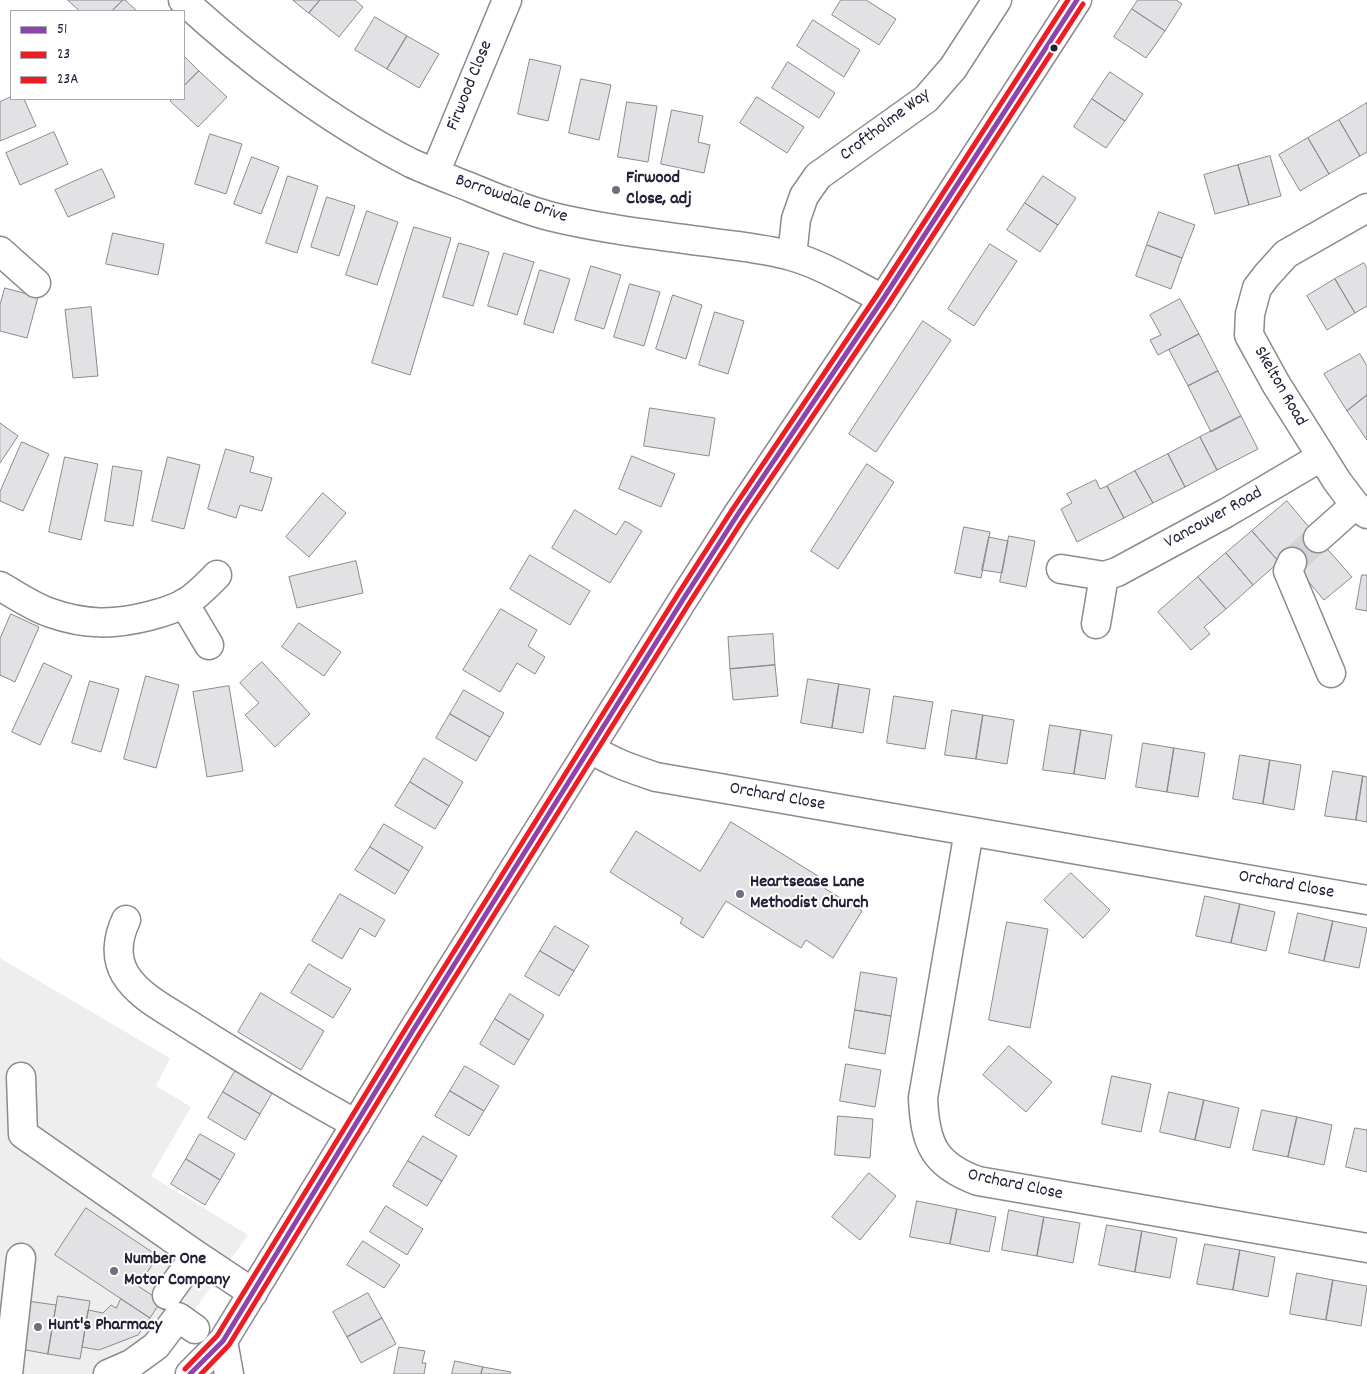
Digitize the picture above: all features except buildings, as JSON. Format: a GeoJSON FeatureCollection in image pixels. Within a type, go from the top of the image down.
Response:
{"type":"FeatureCollection","features":[{"type":"Feature","properties":{"kind":"main road","name":"Borrowdale Drive"},"geometry":{"type":"LineString","coordinates":[[183,0],[243,51],[302,96],[378,144],[435,173],[506,202],[551,216],[595,226],[757,249],[792,256],[830,272],[883,299]]}},
{"type":"Feature","properties":{"kind":"main road","name":"Firwood Close"},"geometry":{"type":"LineString","coordinates":[[435,173],[507,0]]}},
{"type":"Feature","properties":{"kind":"main road","name":"Croftholme Way"},"geometry":{"type":"LineString","coordinates":[[792,256],[796,219],[804,196],[818,176],[926,99],[953,68],[996,0]]}},
{"type":"Feature","properties":{"kind":"main road"},"geometry":{"type":"LineString","coordinates":[[190,1374],[224,1341],[356,1124],[738,514],[883,299],[1077,0]]}},
{"type":"Feature","properties":{"kind":"main road","name":"Skelton Road"},"geometry":{"type":"LineString","coordinates":[[1361,510],[1321,457],[1272,377],[1249,335],[1250,314],[1257,288],[1286,254],[1367,208]]}},
{"type":"Feature","properties":{"kind":"main road"},"geometry":{"type":"LineString","coordinates":[[0,251],[36,283]]}},
{"type":"Feature","properties":{"kind":"main road","name":"Vancouver Road"},"geometry":{"type":"LineString","coordinates":[[1104,576],[1117,572],[1226,513],[1321,457]]}},
{"type":"Feature","properties":{"kind":"main road"},"geometry":{"type":"LineString","coordinates":[[1318,538],[1361,510]]}},
{"type":"Feature","properties":{"kind":"main road"},"geometry":{"type":"LineString","coordinates":[[1292,562],[1288,571],[1331,673]]}},
{"type":"Feature","properties":{"kind":"main road"},"geometry":{"type":"LineString","coordinates":[[1061,570],[1104,576],[1096,624]]}},
{"type":"Feature","properties":{"kind":"main road"},"geometry":{"type":"LineString","coordinates":[[0,586],[49,613],[74,620],[103,624],[126,622],[159,614],[184,603],[203,590],[217,575]]}},
{"type":"Feature","properties":{"kind":"main road"},"geometry":{"type":"LineString","coordinates":[[184,603],[209,645]]}},
{"type":"Feature","properties":{"kind":"main road","name":"Orchard Close"},"geometry":{"type":"LineString","coordinates":[[590,748],[606,759],[656,777],[1367,900]]}},
{"type":"Feature","properties":{"kind":"main road","name":"Orchard Close"},"geometry":{"type":"LineString","coordinates":[[969,831],[924,1098],[924,1120],[930,1143],[942,1162],[959,1174],[978,1181],[1367,1248]]}},
{"type":"Feature","properties":{"kind":"main road"},"geometry":{"type":"LineString","coordinates":[[126,920],[121,932],[118,958],[126,975],[145,996],[223,1047],[356,1124]]}},
{"type":"Feature","properties":{"kind":"main road"},"geometry":{"type":"LineString","coordinates":[[20,1077],[23,1134],[253,1293]]}},
{"type":"Feature","properties":{"kind":"main road"},"geometry":{"type":"LineString","coordinates":[[167,1295],[196,1255]]}},
{"type":"Feature","properties":{"kind":"main road"},"geometry":{"type":"LineString","coordinates":[[8,1374],[20,1258]]}},
{"type":"Feature","properties":{"kind":"main road"},"geometry":{"type":"LineString","coordinates":[[108,1374],[131,1364],[156,1346],[178,1317],[195,1329]]}},
{"type":"Feature","properties":{"kind":"main road"},"geometry":{"type":"LineString","coordinates":[[224,1341],[230,1374]]}},
{"type":"Feature","properties":{"kind":"shaded area"},"geometry":{"type":"Polygon","coordinates":[[[0,958],[170,1058],[156,1086],[191,1107],[151,1176],[248,1235],[153,1368],[142,1374],[0,1374],[0,958]]]}},
{"type":"Feature","properties":{"kind":"tunnel"},"geometry":{"type":"LineString","coordinates":[[1292,562],[1318,538]]}},
{"type":"Feature","properties":{"kind":"transit line","name":"23A"},"geometry":{"type":"LineString","coordinates":[[185,1369],[217,1336],[406,1028],[678,594],[732,510],[877,295],[1068,0]]}},
{"type":"Feature","properties":{"kind":"transit line","name":"51"},"geometry":{"type":"LineString","coordinates":[[190,1374],[223,1341],[412,1032],[684,598],[738,514],[883,299],[1077,0]]}},
{"type":"Feature","properties":{"kind":"transit line","name":"23"},"geometry":{"type":"LineString","coordinates":[[201,1374],[229,1345],[418,1036],[690,602],[744,518],[889,303],[1083,4]]}},
{"type":"Feature","properties":{"kind":"place","name":"Firwood Close, adj"},"geometry":{"type":"Point","coordinates":[616,190]}},
{"type":"Feature","properties":{"kind":"place","name":"Heartsease Lane Methodist Church"},"geometry":{"type":"Point","coordinates":[740,894]}},
{"type":"Feature","properties":{"kind":"place","name":"Number One Motor Company"},"geometry":{"type":"Point","coordinates":[114,1271]}},
{"type":"Feature","properties":{"kind":"place","name":"Hunt's Pharmacy"},"geometry":{"type":"Point","coordinates":[38,1327]}}]}
